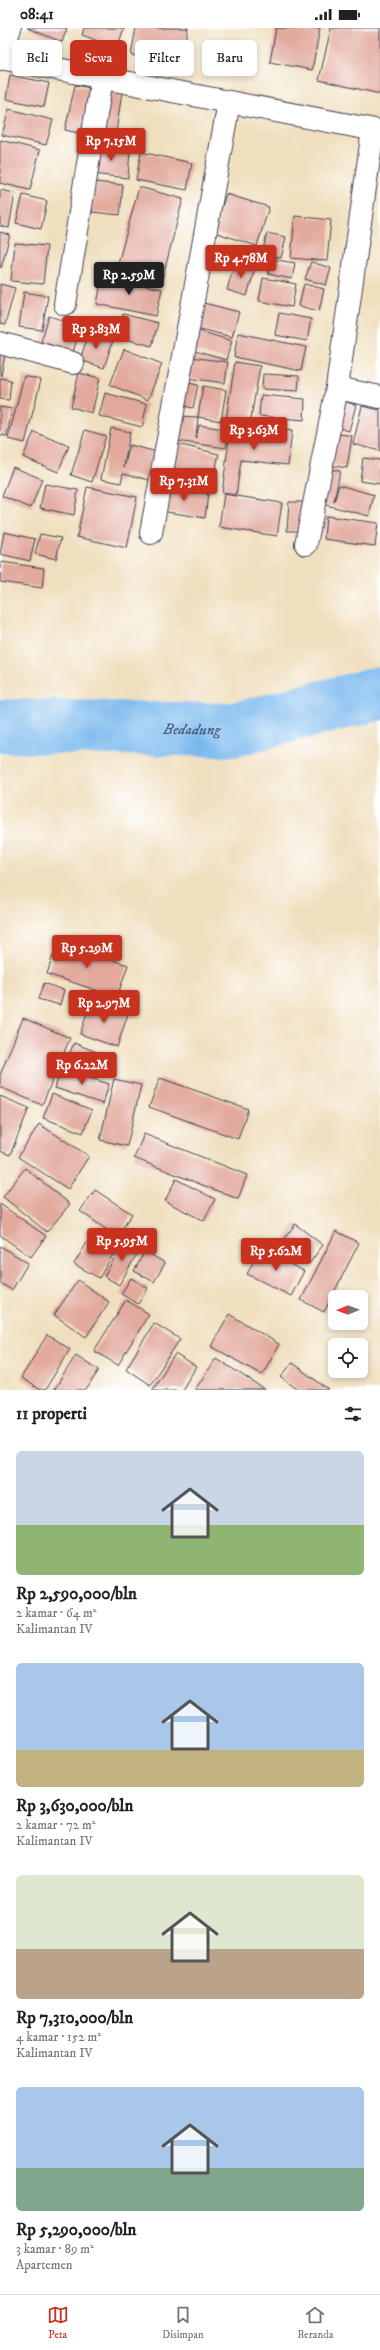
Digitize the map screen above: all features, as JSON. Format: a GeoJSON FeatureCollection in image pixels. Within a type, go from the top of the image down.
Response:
{"type":"FeatureCollection","features":[{"type":"Feature","properties":{"kind":"street"},"geometry":{"type":"LineString","coordinates":[[10,28],[0,58],[376,131],[337,388],[306,544]]}},
{"type":"Feature","properties":{"kind":"street"},"geometry":{"type":"LineString","coordinates":[[65,304],[102,78]]}},
{"type":"Feature","properties":{"kind":"street"},"geometry":{"type":"LineString","coordinates":[[151,533],[229,102]]}},
{"type":"Feature","properties":{"kind":"street"},"geometry":{"type":"LineString","coordinates":[[0,343],[73,363]]}},
{"type":"Feature","properties":{"kind":"street"},"geometry":{"type":"LineString","coordinates":[[337,388],[380,396]]}},
{"type":"Feature","properties":{"kind":"building"},"geometry":{"type":"Polygon","coordinates":[[[27,28],[67,28],[62,42],[62,40],[57,40],[27,28]]]}},
{"type":"Feature","properties":{"kind":"building"},"geometry":{"type":"Polygon","coordinates":[[[84,28],[124,28],[120,40],[95,40],[82,35],[84,28]]]}},
{"type":"Feature","properties":{"kind":"building"},"geometry":{"type":"Polygon","coordinates":[[[136,28],[188,28],[186,40],[135,40],[135,56],[131,55],[136,28]]]}},
{"type":"Feature","properties":{"kind":"building"},"geometry":{"type":"Polygon","coordinates":[[[276,28],[320,28],[312,70],[270,62],[276,28]]]}},
{"type":"Feature","properties":{"kind":"building"},"geometry":{"type":"Polygon","coordinates":[[[331,28],[380,28],[380,94],[319,80],[331,28]]]}},
{"type":"Feature","properties":{"kind":"building"},"geometry":{"type":"Polygon","coordinates":[[[10,75],[49,83],[44,107],[6,99],[10,75]]]}},
{"type":"Feature","properties":{"kind":"building"},"geometry":{"type":"Polygon","coordinates":[[[75,85],[96,89],[87,135],[65,130],[75,85]]]}},
{"type":"Feature","properties":{"kind":"building"},"geometry":{"type":"Polygon","coordinates":[[[105,89],[122,92],[115,139],[97,136],[105,89]]]}},
{"type":"Feature","properties":{"kind":"building"},"geometry":{"type":"Polygon","coordinates":[[[9,109],[53,120],[46,145],[2,135],[9,109]]]}},
{"type":"Feature","properties":{"kind":"building"},"geometry":{"type":"Polygon","coordinates":[[[0,140],[40,150],[30,190],[0,183],[0,140]]]}},
{"type":"Feature","properties":{"kind":"building"},"geometry":{"type":"Polygon","coordinates":[[[95,147],[130,150],[128,178],[92,174],[95,147]]]}},
{"type":"Feature","properties":{"kind":"building"},"geometry":{"type":"Polygon","coordinates":[[[141,152],[192,163],[187,190],[136,180],[141,152]]]}},
{"type":"Feature","properties":{"kind":"building"},"geometry":{"type":"Polygon","coordinates":[[[95,182],[123,185],[120,215],[92,212],[95,182]]]}},
{"type":"Feature","properties":{"kind":"building"},"geometry":{"type":"Polygon","coordinates":[[[139,187],[183,199],[162,280],[117,267],[139,187]]]}},
{"type":"Feature","properties":{"kind":"building"},"geometry":{"type":"Polygon","coordinates":[[[0,190],[15,193],[9,228],[0,226],[0,190]]]}},
{"type":"Feature","properties":{"kind":"building"},"geometry":{"type":"Polygon","coordinates":[[[226,194],[269,207],[257,246],[214,232],[226,194]]]}},
{"type":"Feature","properties":{"kind":"building"},"geometry":{"type":"Polygon","coordinates":[[[23,195],[47,201],[41,229],[16,223],[23,195]]]}},
{"type":"Feature","properties":{"kind":"building"},"geometry":{"type":"Polygon","coordinates":[[[295,216],[331,220],[327,261],[291,258],[295,216]]]}},
{"type":"Feature","properties":{"kind":"building"},"geometry":{"type":"Polygon","coordinates":[[[0,232],[10,235],[1,268],[0,267],[0,232]]]}},
{"type":"Feature","properties":{"kind":"building"},"geometry":{"type":"Polygon","coordinates":[[[267,233],[286,237],[281,258],[262,254],[267,233]]]}},
{"type":"Feature","properties":{"kind":"building"},"geometry":{"type":"Polygon","coordinates":[[[15,243],[47,246],[43,284],[11,281],[15,243]]]}},
{"type":"Feature","properties":{"kind":"building"},"geometry":{"type":"Polygon","coordinates":[[[271,259],[295,263],[292,279],[268,274],[271,259]]]}},
{"type":"Feature","properties":{"kind":"building"},"geometry":{"type":"Polygon","coordinates":[[[235,261],[255,268],[247,296],[227,290],[235,261]]]}},
{"type":"Feature","properties":{"kind":"building"},"geometry":{"type":"Polygon","coordinates":[[[311,262],[331,268],[326,285],[305,279],[311,262]]]}},
{"type":"Feature","properties":{"kind":"building"},"geometry":{"type":"Polygon","coordinates":[[[102,277],[162,289],[156,316],[97,304],[102,277]]]}},
{"type":"Feature","properties":{"kind":"building"},"geometry":{"type":"Polygon","coordinates":[[[263,278],[296,284],[292,307],[259,301],[263,278]]]}},
{"type":"Feature","properties":{"kind":"building"},"geometry":{"type":"Polygon","coordinates":[[[0,284],[15,288],[5,325],[0,324],[0,284]]]}},
{"type":"Feature","properties":{"kind":"building"},"geometry":{"type":"Polygon","coordinates":[[[304,284],[324,289],[319,311],[299,306],[304,284]]]}},
{"type":"Feature","properties":{"kind":"building"},"geometry":{"type":"Polygon","coordinates":[[[24,292],[48,296],[42,330],[19,327],[24,292]]]}},
{"type":"Feature","properties":{"kind":"building"},"geometry":{"type":"Polygon","coordinates":[[[196,301],[239,312],[232,337],[189,326],[196,301]]]}},
{"type":"Feature","properties":{"kind":"building"},"geometry":{"type":"Polygon","coordinates":[[[279,313],[311,319],[307,341],[275,335],[279,313]]]}},
{"type":"Feature","properties":{"kind":"building"},"geometry":{"type":"Polygon","coordinates":[[[123,314],[158,323],[152,346],[118,337],[123,314]]]}},
{"type":"Feature","properties":{"kind":"building"},"geometry":{"type":"Polygon","coordinates":[[[49,316],[81,326],[73,352],[41,342],[49,316]]]}},
{"type":"Feature","properties":{"kind":"building"},"geometry":{"type":"Polygon","coordinates":[[[196,330],[232,341],[226,360],[191,350],[196,330]]]}},
{"type":"Feature","properties":{"kind":"building"},"geometry":{"type":"Polygon","coordinates":[[[89,332],[113,340],[104,368],[80,360],[89,332]]]}},
{"type":"Feature","properties":{"kind":"building"},"geometry":{"type":"Polygon","coordinates":[[[238,333],[306,347],[301,371],[234,357],[238,333]]]}},
{"type":"Feature","properties":{"kind":"building"},"geometry":{"type":"Polygon","coordinates":[[[124,349],[162,364],[148,400],[110,385],[124,349]]]}},
{"type":"Feature","properties":{"kind":"building"},"geometry":{"type":"Polygon","coordinates":[[[0,354],[5,355],[1,376],[0,375],[0,354]]]}},
{"type":"Feature","properties":{"kind":"building"},"geometry":{"type":"Polygon","coordinates":[[[190,357],[228,362],[225,383],[187,378],[190,357]]]}},
{"type":"Feature","properties":{"kind":"building"},"geometry":{"type":"Polygon","coordinates":[[[235,362],[260,366],[250,424],[226,420],[235,362]]]}},
{"type":"Feature","properties":{"kind":"building"},"geometry":{"type":"Polygon","coordinates":[[[79,373],[100,378],[92,413],[71,407],[79,373]]]}},
{"type":"Feature","properties":{"kind":"building"},"geometry":{"type":"Polygon","coordinates":[[[263,374],[299,376],[298,391],[262,389],[263,374]]]}},
{"type":"Feature","properties":{"kind":"building"},"geometry":{"type":"Polygon","coordinates":[[[24,376],[41,380],[25,443],[8,439],[24,376]]]}},
{"type":"Feature","properties":{"kind":"building"},"geometry":{"type":"Polygon","coordinates":[[[0,378],[11,380],[9,400],[0,399],[0,378]]]}},
{"type":"Feature","properties":{"kind":"building"},"geometry":{"type":"Polygon","coordinates":[[[184,382],[198,385],[193,408],[180,405],[184,382]]]}},
{"type":"Feature","properties":{"kind":"building"},"geometry":{"type":"Polygon","coordinates":[[[203,386],[226,390],[221,421],[198,417],[203,386]]]}},
{"type":"Feature","properties":{"kind":"building"},"geometry":{"type":"Polygon","coordinates":[[[105,393],[147,404],[142,427],[99,416],[105,393]]]}},
{"type":"Feature","properties":{"kind":"building"},"geometry":{"type":"Polygon","coordinates":[[[261,395],[305,399],[304,420],[259,416],[261,395]]]}},
{"type":"Feature","properties":{"kind":"building"},"geometry":{"type":"Polygon","coordinates":[[[340,400],[356,405],[349,431],[333,426],[340,400]]]}},
{"type":"Feature","properties":{"kind":"building"},"geometry":{"type":"Polygon","coordinates":[[[362,406],[380,410],[380,451],[353,444],[362,406]]]}},
{"type":"Feature","properties":{"kind":"building"},"geometry":{"type":"Polygon","coordinates":[[[0,407],[12,409],[7,436],[0,435],[0,407]]]}},
{"type":"Feature","properties":{"kind":"building"},"geometry":{"type":"Polygon","coordinates":[[[178,416],[198,417],[196,438],[199,425],[229,430],[226,448],[176,441],[178,416]]]}},
{"type":"Feature","properties":{"kind":"building"},"geometry":{"type":"Polygon","coordinates":[[[231,424],[292,431],[288,465],[241,460],[236,495],[222,493],[231,424]]]}},
{"type":"Feature","properties":{"kind":"building"},"geometry":{"type":"Polygon","coordinates":[[[111,428],[130,432],[124,467],[130,445],[157,452],[149,480],[123,473],[121,483],[101,479],[111,428]]]}},
{"type":"Feature","properties":{"kind":"building"},"geometry":{"type":"Polygon","coordinates":[[[85,430],[106,436],[92,482],[71,475],[85,430]]]}},
{"type":"Feature","properties":{"kind":"building"},"geometry":{"type":"Polygon","coordinates":[[[34,432],[69,446],[58,472],[23,457],[34,432]]]}},
{"type":"Feature","properties":{"kind":"building"},"geometry":{"type":"Polygon","coordinates":[[[334,433],[352,436],[347,468],[329,465],[334,433]]]}},
{"type":"Feature","properties":{"kind":"building"},"geometry":{"type":"Polygon","coordinates":[[[173,443],[219,454],[210,492],[165,482],[173,443]]]}},
{"type":"Feature","properties":{"kind":"building"},"geometry":{"type":"Polygon","coordinates":[[[363,458],[380,460],[380,484],[360,481],[363,458]]]}},
{"type":"Feature","properties":{"kind":"building"},"geometry":{"type":"Polygon","coordinates":[[[13,467],[42,479],[31,508],[2,496],[13,467]]]}},
{"type":"Feature","properties":{"kind":"building"},"geometry":{"type":"Polygon","coordinates":[[[325,468],[340,471],[334,502],[339,485],[374,495],[369,516],[318,503],[325,468]]]}},
{"type":"Feature","properties":{"kind":"building"},"geometry":{"type":"Polygon","coordinates":[[[45,484],[78,490],[74,515],[40,508],[45,484]]]}},
{"type":"Feature","properties":{"kind":"building"},"geometry":{"type":"Polygon","coordinates":[[[87,487],[137,497],[127,548],[77,537],[87,487]]]}},
{"type":"Feature","properties":{"kind":"building"},"geometry":{"type":"Polygon","coordinates":[[[164,487],[208,494],[205,518],[161,511],[164,487]]]}},
{"type":"Feature","properties":{"kind":"building"},"geometry":{"type":"Polygon","coordinates":[[[224,494],[282,503],[277,536],[219,527],[224,494]]]}},
{"type":"Feature","properties":{"kind":"building"},"geometry":{"type":"Polygon","coordinates":[[[289,502],[305,502],[303,531],[287,531],[289,502]]]}},
{"type":"Feature","properties":{"kind":"building"},"geometry":{"type":"Polygon","coordinates":[[[326,516],[378,523],[375,546],[324,539],[326,516]]]}},
{"type":"Feature","properties":{"kind":"building"},"geometry":{"type":"Polygon","coordinates":[[[4,532],[35,539],[30,561],[0,554],[4,532]]]}},
{"type":"Feature","properties":{"kind":"building"},"geometry":{"type":"Polygon","coordinates":[[[40,534],[61,538],[56,559],[35,554],[40,534]]]}},
{"type":"Feature","properties":{"kind":"building"},"geometry":{"type":"Polygon","coordinates":[[[1,562],[44,568],[42,588],[0,582],[1,562]]]}},
{"type":"Feature","properties":{"kind":"building"},"geometry":{"type":"Polygon","coordinates":[[[57,942],[128,965],[117,997],[47,974],[57,942]]]}},
{"type":"Feature","properties":{"kind":"building"},"geometry":{"type":"Polygon","coordinates":[[[44,983],[64,990],[60,1005],[38,999],[44,983]]]}},
{"type":"Feature","properties":{"kind":"building"},"geometry":{"type":"Polygon","coordinates":[[[91,1001],[128,1014],[117,1047],[80,1034],[91,1001]]]}},
{"type":"Feature","properties":{"kind":"building"},"geometry":{"type":"Polygon","coordinates":[[[23,1018],[70,1038],[42,1105],[0,1087],[0,1075],[23,1018]]]}},
{"type":"Feature","properties":{"kind":"building"},"geometry":{"type":"Polygon","coordinates":[[[74,1043],[109,1057],[104,1072],[67,1059],[74,1043]]]}},
{"type":"Feature","properties":{"kind":"building"},"geometry":{"type":"Polygon","coordinates":[[[61,1069],[109,1084],[103,1104],[55,1088],[61,1069]]]}},
{"type":"Feature","properties":{"kind":"building"},"geometry":{"type":"Polygon","coordinates":[[[160,1078],[248,1109],[238,1139],[149,1107],[160,1078]]]}},
{"type":"Feature","properties":{"kind":"building"},"geometry":{"type":"Polygon","coordinates":[[[114,1079],[141,1085],[127,1146],[100,1140],[114,1079]]]}},
{"type":"Feature","properties":{"kind":"building"},"geometry":{"type":"Polygon","coordinates":[[[52,1094],[92,1110],[83,1133],[43,1118],[52,1094]]]}},
{"type":"Feature","properties":{"kind":"building"},"geometry":{"type":"Polygon","coordinates":[[[0,1096],[29,1108],[10,1155],[0,1151],[0,1096]]]}},
{"type":"Feature","properties":{"kind":"building"},"geometry":{"type":"Polygon","coordinates":[[[39,1124],[89,1156],[68,1189],[18,1157],[39,1124]]]}},
{"type":"Feature","properties":{"kind":"building"},"geometry":{"type":"Polygon","coordinates":[[[144,1134],[247,1175],[238,1199],[134,1158],[144,1134]]]}},
{"type":"Feature","properties":{"kind":"building"},"geometry":{"type":"Polygon","coordinates":[[[25,1168],[70,1204],[47,1232],[3,1197],[25,1168]]]}},
{"type":"Feature","properties":{"kind":"building"},"geometry":{"type":"Polygon","coordinates":[[[176,1179],[215,1199],[204,1221],[165,1201],[176,1179]]]}},
{"type":"Feature","properties":{"kind":"building"},"geometry":{"type":"Polygon","coordinates":[[[95,1190],[132,1214],[117,1237],[80,1211],[95,1190]]]}},
{"type":"Feature","properties":{"kind":"building"},"geometry":{"type":"Polygon","coordinates":[[[0,1204],[46,1236],[31,1257],[0,1235],[0,1204]]]}},
{"type":"Feature","properties":{"kind":"building"},"geometry":{"type":"Polygon","coordinates":[[[295,1224],[323,1245],[309,1264],[282,1242],[295,1224]]]}},
{"type":"Feature","properties":{"kind":"building"},"geometry":{"type":"Polygon","coordinates":[[[336,1231],[359,1243],[335,1290],[328,1290],[328,1304],[324,1312],[301,1300],[336,1231]]]}},
{"type":"Feature","properties":{"kind":"building"},"geometry":{"type":"Polygon","coordinates":[[[92,1234],[117,1248],[99,1278],[74,1264],[92,1234]]]}},
{"type":"Feature","properties":{"kind":"building"},"geometry":{"type":"Polygon","coordinates":[[[126,1238],[141,1247],[119,1285],[104,1276],[126,1238]]]}},
{"type":"Feature","properties":{"kind":"building"},"geometry":{"type":"Polygon","coordinates":[[[0,1246],[28,1263],[12,1290],[0,1283],[0,1246]]]}},
{"type":"Feature","properties":{"kind":"building"},"geometry":{"type":"Polygon","coordinates":[[[260,1249],[304,1271],[291,1296],[247,1274],[260,1249]]]}},
{"type":"Feature","properties":{"kind":"building"},"geometry":{"type":"Polygon","coordinates":[[[145,1251],[165,1263],[154,1282],[134,1271],[145,1251]]]}},
{"type":"Feature","properties":{"kind":"building"},"geometry":{"type":"Polygon","coordinates":[[[131,1278],[148,1288],[138,1304],[121,1294],[131,1278]]]}},
{"type":"Feature","properties":{"kind":"building"},"geometry":{"type":"Polygon","coordinates":[[[78,1280],[109,1302],[86,1337],[54,1315],[78,1280]]]}},
{"type":"Feature","properties":{"kind":"building"},"geometry":{"type":"Polygon","coordinates":[[[126,1300],[149,1314],[118,1365],[94,1351],[126,1300]]]}},
{"type":"Feature","properties":{"kind":"building"},"geometry":{"type":"Polygon","coordinates":[[[229,1314],[279,1344],[262,1375],[211,1346],[229,1314]]]}},
{"type":"Feature","properties":{"kind":"building"},"geometry":{"type":"Polygon","coordinates":[[[154,1323],[180,1339],[150,1385],[126,1369],[154,1323]]]}},
{"type":"Feature","properties":{"kind":"building"},"geometry":{"type":"Polygon","coordinates":[[[47,1335],[70,1349],[45,1390],[40,1390],[21,1378],[47,1335]]]}},
{"type":"Feature","properties":{"kind":"building"},"geometry":{"type":"Polygon","coordinates":[[[175,1354],[196,1367],[182,1390],[152,1390],[175,1354]]]}},
{"type":"Feature","properties":{"kind":"building"},"geometry":{"type":"Polygon","coordinates":[[[76,1355],[99,1370],[86,1390],[54,1390],[76,1355]]]}},
{"type":"Feature","properties":{"kind":"building"},"geometry":{"type":"Polygon","coordinates":[[[216,1358],[265,1390],[195,1390],[216,1358]]]}},
{"type":"Feature","properties":{"kind":"building"},"geometry":{"type":"Polygon","coordinates":[[[292,1363],[329,1390],[298,1390],[281,1377],[292,1363]]]}},
{"type":"Feature","properties":{"kind":"waterway","name":"Bedadung"},"geometry":{"type":"LineString","coordinates":[[0,726],[232,730],[380,693]]}}]}
